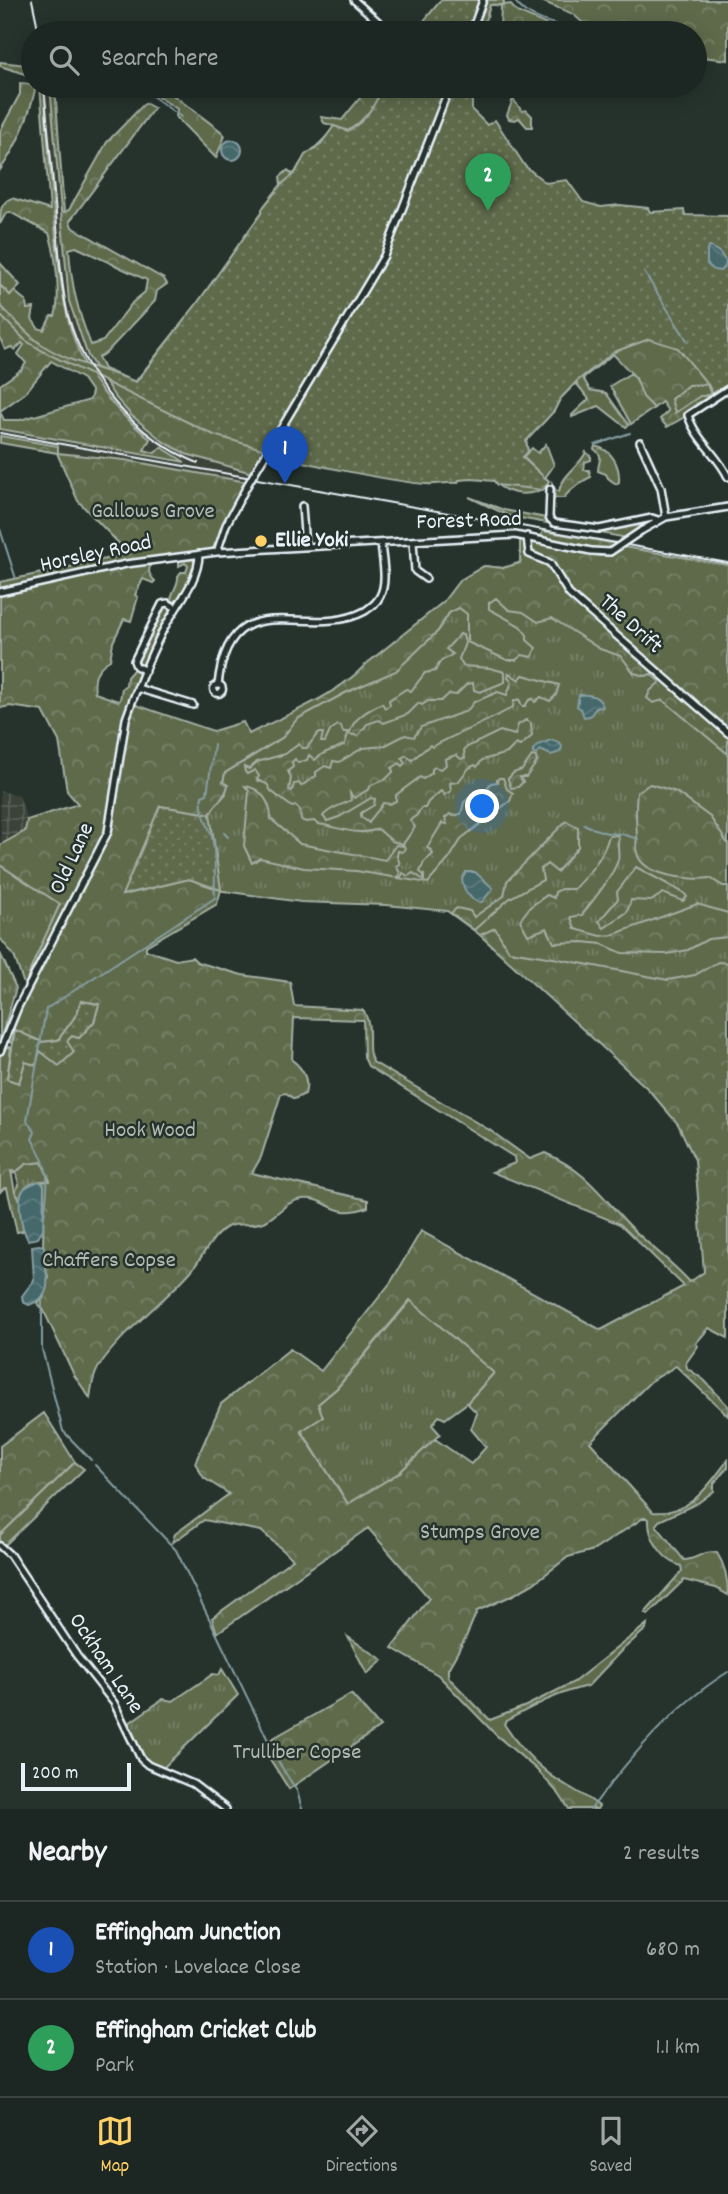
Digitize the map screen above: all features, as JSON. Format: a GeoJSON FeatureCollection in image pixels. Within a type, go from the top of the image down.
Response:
{"type":"FeatureCollection","features":[{"type":"Feature","properties":{"kind":"street"},"geometry":{"type":"LineString","coordinates":[[354,0],[378,21]]}},
{"type":"Feature","properties":{"kind":"street"},"geometry":{"type":"LineString","coordinates":[[475,21],[483,0]]}},
{"type":"Feature","properties":{"kind":"street"},"geometry":{"type":"LineString","coordinates":[[221,552],[226,525],[248,484],[384,256],[445,98]]}},
{"type":"Feature","properties":{"kind":"street"},"geometry":{"type":"LineString","coordinates":[[728,389],[688,415],[704,444],[726,466],[728,477]]}},
{"type":"Feature","properties":{"kind":"street"},"geometry":{"type":"LineString","coordinates":[[640,442],[663,493],[666,517]]}},
{"type":"Feature","properties":{"kind":"street"},"geometry":{"type":"LineString","coordinates":[[550,489],[549,519],[554,523],[599,529],[652,518],[658,520]]}},
{"type":"Feature","properties":{"kind":"street"},"geometry":{"type":"LineString","coordinates":[[302,506],[305,547]]}},
{"type":"Feature","properties":{"kind":"street","name":"Forest Road"},"geometry":{"type":"LineString","coordinates":[[199,554],[479,536],[527,537],[591,551],[610,552],[658,520],[728,507]]}},
{"type":"Feature","properties":{"kind":"street","name":"The Drift"},"geometry":{"type":"LineString","coordinates":[[527,537],[529,554],[550,563],[569,594],[728,733]]}},
{"type":"Feature","properties":{"kind":"street"},"geometry":{"type":"LineString","coordinates":[[413,541],[415,571],[426,579]]}},
{"type":"Feature","properties":{"kind":"street"},"geometry":{"type":"LineString","coordinates":[[218,685],[219,673],[231,642],[249,625],[266,620],[350,617],[374,604],[380,598],[383,584],[381,543]]}},
{"type":"Feature","properties":{"kind":"street","name":"Horsley Road"},"geometry":{"type":"LineString","coordinates":[[0,592],[126,564],[199,554]]}},
{"type":"Feature","properties":{"kind":"street","name":"Old Lane"},"geometry":{"type":"LineString","coordinates":[[0,1052],[23,997],[108,832],[127,719],[137,688],[176,608],[196,574],[199,554]]}},
{"type":"Feature","properties":{"kind":"street"},"geometry":{"type":"LineString","coordinates":[[145,671],[136,666],[134,661],[146,633],[162,604],[168,603],[176,608]]}},
{"type":"Feature","properties":{"kind":"street"},"geometry":{"type":"LineString","coordinates":[[137,688],[193,705]]}},
{"type":"Feature","properties":{"kind":"street","name":"Ockham Lane"},"geometry":{"type":"LineString","coordinates":[[0,1546],[21,1571],[77,1656],[114,1703],[141,1759],[148,1765],[193,1784],[226,1809]]}},
{"type":"Feature","properties":{"kind":"shaded area"},"geometry":{"type":"Polygon","coordinates":[[[45,98],[51,98],[69,301],[102,380],[131,415],[164,442],[186,454],[252,473],[247,482],[125,460],[57,453],[0,443],[0,429],[141,454],[150,439],[104,396],[85,365],[69,325],[61,288],[45,98]]]}},
{"type":"Feature","properties":{"kind":"shaded area"},"geometry":{"type":"Polygon","coordinates":[[[0,791],[19,795],[27,820],[25,831],[1,845],[0,791]]]}},
{"type":"Feature","properties":{"kind":"green space"},"geometry":{"type":"Polygon","coordinates":[[[441,0],[504,0],[503,5],[490,5],[485,21],[424,21],[441,0]]]}},
{"type":"Feature","properties":{"kind":"green space"},"geometry":{"type":"Polygon","coordinates":[[[485,0],[504,0],[504,5],[510,4],[517,12],[538,21],[500,21],[501,6],[490,4],[487,17],[485,0]]]}},
{"type":"Feature","properties":{"kind":"green space"},"geometry":{"type":"Polygon","coordinates":[[[539,0],[728,0],[728,60],[707,57],[707,21],[581,21],[573,14],[539,0]]]}},
{"type":"Feature","properties":{"kind":"green space"},"geometry":{"type":"Polygon","coordinates":[[[0,62],[21,64],[21,73],[0,66],[0,62]]]}},
{"type":"Feature","properties":{"kind":"green space"},"geometry":{"type":"Polygon","coordinates":[[[20,83],[21,98],[33,98],[22,130],[0,170],[0,131],[20,94],[20,83]]]}},
{"type":"Feature","properties":{"kind":"green space"},"geometry":{"type":"Polygon","coordinates":[[[41,98],[45,98],[62,291],[76,344],[87,368],[103,392],[123,415],[150,439],[144,450],[155,453],[161,447],[185,462],[0,429],[0,412],[4,420],[20,420],[90,400],[92,392],[83,379],[51,361],[25,393],[0,411],[0,385],[21,370],[26,363],[18,354],[24,345],[22,343],[15,350],[11,347],[5,350],[0,338],[0,285],[10,295],[14,291],[26,301],[27,309],[34,308],[32,319],[38,328],[44,330],[51,316],[55,316],[58,298],[54,252],[49,233],[10,212],[6,213],[0,224],[0,215],[5,202],[12,198],[50,210],[41,98]]]}},
{"type":"Feature","properties":{"kind":"green space"},"geometry":{"type":"Polygon","coordinates":[[[51,98],[56,98],[64,212],[69,210],[107,142],[145,103],[154,108],[70,221],[72,227],[164,279],[167,284],[157,291],[155,301],[106,353],[98,357],[104,369],[135,382],[196,305],[262,212],[281,185],[280,177],[288,170],[292,174],[295,173],[330,132],[365,281],[252,473],[186,454],[164,442],[131,415],[115,397],[88,356],[69,301],[51,98]],[[76,247],[69,249],[76,298],[91,345],[103,341],[133,302],[145,292],[147,280],[76,247]]]}},
{"type":"Feature","properties":{"kind":"green space"},"geometry":{"type":"Polygon","coordinates":[[[160,98],[177,98],[222,132],[225,136],[216,158],[176,117],[177,109],[160,98]]]}},
{"type":"Feature","properties":{"kind":"green space"},"geometry":{"type":"Polygon","coordinates":[[[360,98],[377,98],[367,115],[348,131],[324,123],[321,117],[342,120],[360,98]]]}},
{"type":"Feature","properties":{"kind":"green space"},"geometry":{"type":"Polygon","coordinates":[[[377,98],[472,98],[472,110],[487,125],[495,120],[525,166],[546,183],[567,180],[583,202],[601,207],[620,205],[648,208],[650,212],[684,210],[685,215],[728,216],[728,385],[711,394],[709,386],[678,348],[649,339],[614,352],[576,382],[526,441],[528,452],[523,458],[549,481],[543,490],[497,485],[494,481],[472,479],[459,480],[458,483],[413,483],[316,465],[214,435],[44,352],[25,340],[0,315],[0,305],[44,346],[77,362],[136,382],[196,305],[262,209],[281,185],[295,173],[305,155],[320,145],[334,126],[348,131],[358,124],[377,98]]]}},
{"type":"Feature","properties":{"kind":"green space"},"geometry":{"type":"Polygon","coordinates":[[[513,99],[522,111],[526,110],[532,116],[532,127],[527,127],[519,118],[509,119],[507,115],[513,99]]]}},
{"type":"Feature","properties":{"kind":"green space"},"geometry":{"type":"Polygon","coordinates":[[[0,263],[20,285],[10,295],[0,285],[0,263]]]}},
{"type":"Feature","properties":{"kind":"green space"},"geometry":{"type":"Polygon","coordinates":[[[635,312],[728,385],[711,394],[707,384],[688,385],[671,399],[675,413],[700,396],[708,396],[709,403],[667,427],[660,419],[668,411],[662,402],[654,408],[643,397],[636,378],[613,354],[583,378],[590,390],[606,393],[629,425],[626,427],[599,406],[572,417],[589,399],[576,383],[526,441],[528,452],[523,458],[549,481],[545,487],[523,494],[499,486],[494,481],[490,359],[635,312]]]}},
{"type":"Feature","properties":{"kind":"green space"},"geometry":{"type":"Polygon","coordinates":[[[631,373],[654,408],[631,424],[610,386],[631,373]]]}},
{"type":"Feature","properties":{"kind":"green space"},"geometry":{"type":"Polygon","coordinates":[[[707,384],[711,394],[700,397],[675,413],[671,399],[688,385],[707,384]]]}},
{"type":"Feature","properties":{"kind":"green space"},"geometry":{"type":"Polygon","coordinates":[[[0,436],[58,446],[58,453],[125,460],[247,482],[212,549],[153,558],[149,570],[155,581],[153,583],[143,579],[135,595],[138,597],[131,621],[124,619],[113,642],[110,660],[101,666],[96,674],[95,693],[118,701],[127,677],[135,668],[142,674],[130,703],[213,731],[243,722],[249,734],[341,686],[443,602],[459,581],[484,566],[503,568],[520,563],[520,538],[600,556],[610,555],[624,547],[728,565],[728,754],[663,700],[653,703],[647,698],[660,682],[651,674],[646,676],[634,673],[621,656],[600,649],[552,618],[538,622],[523,612],[509,610],[496,598],[489,603],[489,609],[520,626],[527,635],[527,640],[536,648],[532,657],[522,655],[516,660],[507,660],[467,642],[467,614],[459,608],[449,613],[438,631],[396,671],[345,693],[297,719],[283,737],[225,773],[223,782],[228,785],[227,790],[210,814],[160,806],[123,895],[189,879],[221,890],[217,904],[146,946],[146,950],[176,960],[192,957],[197,962],[242,975],[290,982],[294,1006],[363,1010],[367,1017],[369,1051],[373,1062],[491,1131],[530,1159],[545,1153],[573,1169],[690,1282],[704,1272],[695,1160],[678,1124],[648,1089],[480,935],[495,928],[509,951],[668,980],[695,975],[718,962],[728,963],[728,1338],[709,1328],[696,1343],[698,1346],[686,1363],[687,1368],[704,1380],[728,1406],[728,1416],[676,1366],[650,1382],[590,1442],[653,1512],[666,1512],[688,1504],[706,1489],[728,1460],[728,1467],[714,1483],[714,1491],[698,1503],[659,1521],[656,1525],[684,1560],[708,1552],[717,1553],[726,1573],[728,1595],[716,1588],[684,1580],[648,1615],[645,1613],[682,1571],[681,1566],[658,1548],[651,1534],[649,1520],[645,1517],[594,1550],[568,1557],[533,1584],[477,1611],[448,1669],[448,1677],[490,1720],[574,1682],[647,1624],[646,1629],[588,1686],[546,1700],[504,1724],[536,1762],[554,1778],[599,1806],[597,1809],[569,1809],[536,1769],[496,1735],[438,1675],[392,1648],[429,1598],[368,1528],[217,1633],[212,1618],[293,1559],[261,1531],[204,1520],[172,1543],[175,1534],[229,1494],[204,1478],[195,1463],[221,1404],[290,1349],[321,1371],[391,1282],[421,1231],[601,1330],[684,1286],[620,1224],[492,1172],[515,1163],[514,1157],[368,1066],[364,1057],[363,1020],[294,1018],[292,1060],[304,1075],[305,1094],[294,1099],[286,1093],[281,1094],[261,1157],[252,1173],[368,1200],[368,1207],[346,1211],[311,1199],[302,1199],[291,1202],[261,1223],[233,1225],[223,1229],[191,1271],[104,1359],[94,1378],[90,1398],[74,1375],[43,1309],[37,1303],[43,1299],[48,1277],[43,1255],[44,1185],[41,1182],[50,1181],[42,1162],[26,1164],[16,1172],[11,1171],[15,1192],[20,1200],[23,1231],[17,1232],[7,1188],[0,1192],[0,1058],[3,1045],[11,1048],[7,1079],[19,1083],[25,1061],[72,1036],[79,1038],[94,1022],[99,1004],[81,1001],[77,1014],[58,1040],[42,1042],[15,1030],[11,1043],[5,1040],[34,961],[60,904],[0,865],[0,845],[25,831],[27,820],[78,804],[67,791],[59,741],[43,711],[10,706],[0,708],[0,582],[129,554],[78,501],[57,453],[0,443],[0,436]],[[410,1300],[337,1388],[318,1404],[323,1417],[301,1431],[348,1504],[399,1473],[435,1439],[471,1464],[486,1447],[471,1429],[477,1413],[467,1403],[494,1373],[410,1300]]]}},
{"type":"Feature","properties":{"kind":"green space"},"geometry":{"type":"Polygon","coordinates":[[[546,444],[554,465],[545,478],[523,457],[532,448],[538,453],[546,444]]]}},
{"type":"Feature","properties":{"kind":"green space"},"geometry":{"type":"Polygon","coordinates":[[[595,446],[611,455],[617,465],[619,482],[616,484],[606,474],[598,471],[600,457],[594,449],[595,446]]]}},
{"type":"Feature","properties":{"kind":"green space"},"geometry":{"type":"Polygon","coordinates":[[[586,452],[591,460],[585,462],[584,470],[589,470],[591,477],[564,498],[555,498],[550,506],[552,483],[556,491],[559,491],[564,480],[586,452]]]}},
{"type":"Feature","properties":{"kind":"green space"},"geometry":{"type":"Polygon","coordinates":[[[469,497],[504,510],[546,518],[556,525],[509,516],[469,497]]]}},
{"type":"Feature","properties":{"kind":"green space"},"geometry":{"type":"Polygon","coordinates":[[[654,521],[627,538],[579,529],[596,530],[654,521]]]}},
{"type":"Feature","properties":{"kind":"green space"},"geometry":{"type":"Polygon","coordinates":[[[543,531],[618,544],[599,551],[540,537],[543,531]]]}},
{"type":"Feature","properties":{"kind":"green space"},"geometry":{"type":"Polygon","coordinates":[[[191,556],[196,568],[195,574],[184,592],[175,602],[171,601],[178,576],[181,572],[186,572],[188,566],[185,563],[179,566],[179,557],[191,556]]]}},
{"type":"Feature","properties":{"kind":"green space"},"geometry":{"type":"Polygon","coordinates":[[[531,559],[728,744],[728,977],[668,981],[629,974],[529,979],[480,935],[447,911],[386,905],[301,902],[217,890],[210,814],[226,794],[223,782],[225,773],[283,737],[296,719],[345,693],[438,631],[449,613],[459,581],[484,566],[503,568],[531,559]]]}},
{"type":"Feature","properties":{"kind":"green space"},"geometry":{"type":"Polygon","coordinates":[[[168,605],[172,610],[141,667],[136,658],[154,621],[160,616],[161,607],[168,605]]]}},
{"type":"Feature","properties":{"kind":"green space"},"geometry":{"type":"Polygon","coordinates":[[[460,634],[463,635],[465,643],[459,659],[463,666],[505,672],[505,682],[480,692],[474,690],[473,683],[467,684],[456,695],[449,694],[441,701],[428,701],[422,705],[419,703],[408,714],[384,723],[379,720],[367,724],[358,736],[348,734],[345,744],[315,760],[309,755],[307,760],[298,763],[295,759],[292,762],[293,767],[288,771],[291,778],[289,790],[292,791],[294,784],[299,783],[301,786],[325,766],[331,768],[333,761],[339,762],[363,748],[384,746],[405,735],[414,737],[421,727],[467,711],[474,702],[498,692],[507,695],[512,681],[508,677],[509,673],[519,680],[523,675],[559,685],[556,695],[550,701],[541,697],[535,702],[533,699],[529,700],[522,706],[519,699],[503,713],[432,747],[430,745],[412,760],[406,755],[402,758],[405,763],[392,768],[393,772],[386,779],[371,785],[354,798],[350,793],[351,800],[323,816],[327,821],[339,817],[371,798],[375,799],[374,805],[361,813],[361,817],[369,823],[383,803],[396,801],[396,795],[420,777],[423,779],[432,773],[435,767],[440,769],[446,765],[445,759],[456,755],[461,759],[465,758],[464,750],[467,747],[500,731],[515,735],[518,725],[526,720],[531,723],[532,736],[520,746],[516,744],[507,753],[482,760],[477,767],[475,765],[469,768],[458,782],[450,783],[451,791],[444,795],[441,791],[425,808],[421,808],[410,820],[415,827],[403,844],[392,841],[378,829],[356,832],[301,820],[300,810],[271,791],[267,784],[257,780],[259,776],[255,770],[247,774],[245,772],[244,767],[249,769],[257,762],[285,754],[299,744],[302,748],[307,748],[318,733],[323,733],[321,742],[325,742],[330,731],[337,725],[341,726],[343,732],[350,732],[363,714],[382,703],[385,708],[390,705],[389,700],[406,689],[411,691],[425,673],[435,671],[440,662],[453,654],[446,649],[460,634]]]}},
{"type":"Feature","properties":{"kind":"green space"},"geometry":{"type":"Polygon","coordinates":[[[532,756],[536,757],[537,762],[526,777],[520,777],[523,782],[518,787],[511,788],[508,779],[513,773],[522,770],[532,756]]]}},
{"type":"Feature","properties":{"kind":"green space"},"geometry":{"type":"Polygon","coordinates":[[[499,778],[503,778],[507,789],[513,793],[510,801],[462,838],[449,859],[428,883],[356,871],[304,868],[260,858],[252,863],[244,846],[249,791],[245,786],[261,793],[267,802],[271,819],[300,844],[385,860],[396,845],[404,846],[405,849],[398,851],[397,856],[400,864],[396,866],[400,873],[398,877],[403,873],[408,876],[413,873],[424,880],[424,875],[420,872],[424,862],[433,854],[427,848],[442,823],[447,824],[445,818],[450,814],[461,814],[464,802],[470,798],[475,801],[480,791],[490,792],[488,787],[491,783],[498,782],[499,778]]]}},
{"type":"Feature","properties":{"kind":"green space"},"geometry":{"type":"Polygon","coordinates":[[[650,784],[676,792],[710,817],[728,844],[728,886],[710,878],[691,879],[657,872],[641,861],[636,849],[637,792],[650,784]]]}},
{"type":"Feature","properties":{"kind":"green space"},"geometry":{"type":"Polygon","coordinates":[[[160,806],[210,814],[221,890],[189,879],[122,895],[160,806]]]}},
{"type":"Feature","properties":{"kind":"green space"},"geometry":{"type":"Polygon","coordinates":[[[566,821],[578,827],[578,847],[557,872],[547,864],[541,869],[543,880],[510,898],[474,930],[451,913],[457,908],[470,911],[474,917],[504,896],[507,881],[566,821]]]}},
{"type":"Feature","properties":{"kind":"green space"},"geometry":{"type":"Polygon","coordinates":[[[617,835],[618,857],[615,867],[582,915],[571,917],[575,929],[601,936],[612,935],[697,904],[728,913],[728,937],[708,939],[688,950],[667,954],[622,953],[602,944],[583,942],[554,943],[547,928],[528,935],[520,920],[530,907],[547,895],[554,898],[555,892],[561,889],[574,889],[599,858],[609,836],[617,835]]]}},
{"type":"Feature","properties":{"kind":"green space"},"geometry":{"type":"Polygon","coordinates":[[[0,865],[60,904],[25,987],[14,956],[0,938],[0,865]]]}},
{"type":"Feature","properties":{"kind":"green space"},"geometry":{"type":"Polygon","coordinates":[[[636,867],[687,897],[683,901],[663,893],[651,901],[631,900],[627,912],[604,928],[599,921],[618,899],[617,892],[636,867]]]}},
{"type":"Feature","properties":{"kind":"green space"},"geometry":{"type":"Polygon","coordinates":[[[0,953],[16,988],[0,1041],[0,953]]]}},
{"type":"Feature","properties":{"kind":"green space"},"geometry":{"type":"Polygon","coordinates":[[[81,1001],[99,1004],[94,1022],[79,1038],[72,1036],[67,1041],[74,1052],[59,1066],[40,1051],[36,1065],[25,1062],[19,1083],[7,1079],[15,1030],[42,1042],[58,1040],[77,1014],[81,1001]]]}},
{"type":"Feature","properties":{"kind":"green space"},"geometry":{"type":"Polygon","coordinates":[[[42,1162],[50,1181],[30,1184],[23,1190],[20,1200],[15,1192],[19,1185],[16,1173],[10,1174],[11,1170],[16,1172],[26,1164],[42,1162]]]}},
{"type":"Feature","properties":{"kind":"green space"},"geometry":{"type":"Polygon","coordinates":[[[411,1300],[494,1373],[467,1403],[445,1419],[439,1416],[432,1425],[440,1434],[399,1473],[348,1504],[301,1430],[322,1417],[318,1404],[337,1388],[411,1300]]]}},
{"type":"Feature","properties":{"kind":"green space"},"geometry":{"type":"Polygon","coordinates":[[[44,1413],[75,1462],[0,1535],[0,1446],[44,1413]]]}},
{"type":"Feature","properties":{"kind":"green space"},"geometry":{"type":"Polygon","coordinates":[[[75,1462],[84,1469],[5,1545],[0,1543],[0,1535],[75,1462]]]}},
{"type":"Feature","properties":{"kind":"green space"},"geometry":{"type":"Polygon","coordinates":[[[348,1637],[383,1660],[367,1674],[348,1637]]]}},
{"type":"Feature","properties":{"kind":"green space"},"geometry":{"type":"Polygon","coordinates":[[[222,1669],[238,1695],[161,1770],[144,1762],[126,1725],[163,1699],[173,1701],[213,1674],[219,1675],[222,1669]]]}},
{"type":"Feature","properties":{"kind":"green space","name":"Trulliber Copse"},"geometry":{"type":"Polygon","coordinates":[[[351,1694],[380,1727],[289,1789],[261,1745],[351,1694]]]}},
{"type":"Feature","properties":{"kind":"water"},"geometry":{"type":"Polygon","coordinates":[[[232,140],[239,143],[242,150],[239,157],[232,160],[225,157],[222,150],[225,143],[232,140]]]}},
{"type":"Feature","properties":{"kind":"water"},"geometry":{"type":"Polygon","coordinates":[[[710,246],[720,253],[726,262],[720,271],[707,264],[707,250],[710,246]]]}},
{"type":"Feature","properties":{"kind":"water"},"geometry":{"type":"Polygon","coordinates":[[[579,695],[594,696],[603,707],[596,708],[590,716],[584,717],[577,706],[579,695]]]}},
{"type":"Feature","properties":{"kind":"water"},"geometry":{"type":"Polygon","coordinates":[[[551,740],[560,743],[560,752],[551,755],[540,750],[536,755],[533,753],[538,745],[551,740]]]}},
{"type":"Feature","properties":{"kind":"water"},"geometry":{"type":"Polygon","coordinates":[[[466,872],[475,872],[493,888],[482,902],[471,898],[466,891],[462,879],[466,872]]]}},
{"type":"Feature","properties":{"kind":"water"},"geometry":{"type":"Polygon","coordinates":[[[39,1181],[44,1185],[43,1229],[38,1238],[28,1240],[22,1222],[21,1194],[25,1188],[39,1181]]]}},
{"type":"Feature","properties":{"kind":"water"},"geometry":{"type":"Polygon","coordinates":[[[32,1246],[44,1246],[47,1288],[44,1295],[29,1305],[23,1302],[22,1296],[34,1280],[32,1246]]]}},
{"type":"Feature","properties":{"kind":"waterway"},"geometry":{"type":"LineString","coordinates":[[514,0],[529,14],[546,21]]}},
{"type":"Feature","properties":{"kind":"waterway"},"geometry":{"type":"LineString","coordinates":[[155,98],[181,117]]}},
{"type":"Feature","properties":{"kind":"waterway"},"geometry":{"type":"LineString","coordinates":[[644,272],[688,342]]}},
{"type":"Feature","properties":{"kind":"waterway"},"geometry":{"type":"LineString","coordinates":[[595,445],[630,433]]}},
{"type":"Feature","properties":{"kind":"waterway"},"geometry":{"type":"LineString","coordinates":[[0,529],[16,579]]}},
{"type":"Feature","properties":{"kind":"waterway"},"geometry":{"type":"LineString","coordinates":[[44,1217],[47,1176],[43,1159],[32,1139],[35,1132],[27,1121],[46,1009],[215,898],[214,848],[202,801],[202,796],[207,794],[214,745]]}},
{"type":"Feature","properties":{"kind":"waterway"},"geometry":{"type":"LineString","coordinates":[[584,824],[590,827]]}},
{"type":"Feature","properties":{"kind":"waterway"},"geometry":{"type":"LineString","coordinates":[[592,828],[607,833]]}},
{"type":"Feature","properties":{"kind":"waterway"},"geometry":{"type":"LineString","coordinates":[[224,833],[228,837]]}},
{"type":"Feature","properties":{"kind":"waterway"},"geometry":{"type":"LineString","coordinates":[[608,833],[620,834]]}},
{"type":"Feature","properties":{"kind":"waterway"},"geometry":{"type":"LineString","coordinates":[[622,834],[638,839]]}},
{"type":"Feature","properties":{"kind":"waterway"},"geometry":{"type":"LineString","coordinates":[[42,1299],[42,1349],[63,1431],[91,1460]]}},
{"type":"Feature","properties":{"kind":"waterway"},"geometry":{"type":"LineString","coordinates":[[95,1465],[176,1550],[279,1763],[297,1791],[302,1809]]}},
{"type":"Feature","properties":{"kind":"waterway"},"geometry":{"type":"LineString","coordinates":[[591,1809],[653,1734],[689,1701],[728,1672]]}},
{"type":"Feature","properties":{"kind":"railway"},"geometry":{"type":"LineString","coordinates":[[32,0],[36,21]]}},
{"type":"Feature","properties":{"kind":"railway"},"geometry":{"type":"LineString","coordinates":[[45,98],[61,277],[65,303],[76,339],[100,384],[116,404],[154,438],[198,463]]}},
{"type":"Feature","properties":{"kind":"railway"},"geometry":{"type":"LineString","coordinates":[[0,433],[728,563]]}},
{"type":"Feature","properties":{"kind":"place","name":"Effingham Cricket Club"},"geometry":{"type":"Point","coordinates":[488,211]}},
{"type":"Feature","properties":{"kind":"place","name":"Effingham Junction"},"geometry":{"type":"Point","coordinates":[285,484]}},
{"type":"Feature","properties":{"kind":"place","name":"Ellie Yoki"},"geometry":{"type":"Point","coordinates":[261,541]}},
{"type":"Feature","properties":{"kind":"park label","name":"Gallows Grove"},"geometry":{"type":"Point","coordinates":[153,512]}},
{"type":"Feature","properties":{"kind":"park label","name":"Hook Wood"},"geometry":{"type":"Point","coordinates":[150,1131]}},
{"type":"Feature","properties":{"kind":"park label","name":"Chaffers Copse"},"geometry":{"type":"Point","coordinates":[109,1261]}},
{"type":"Feature","properties":{"kind":"park label","name":"Stumps Grove"},"geometry":{"type":"Point","coordinates":[480,1533]}}]}
